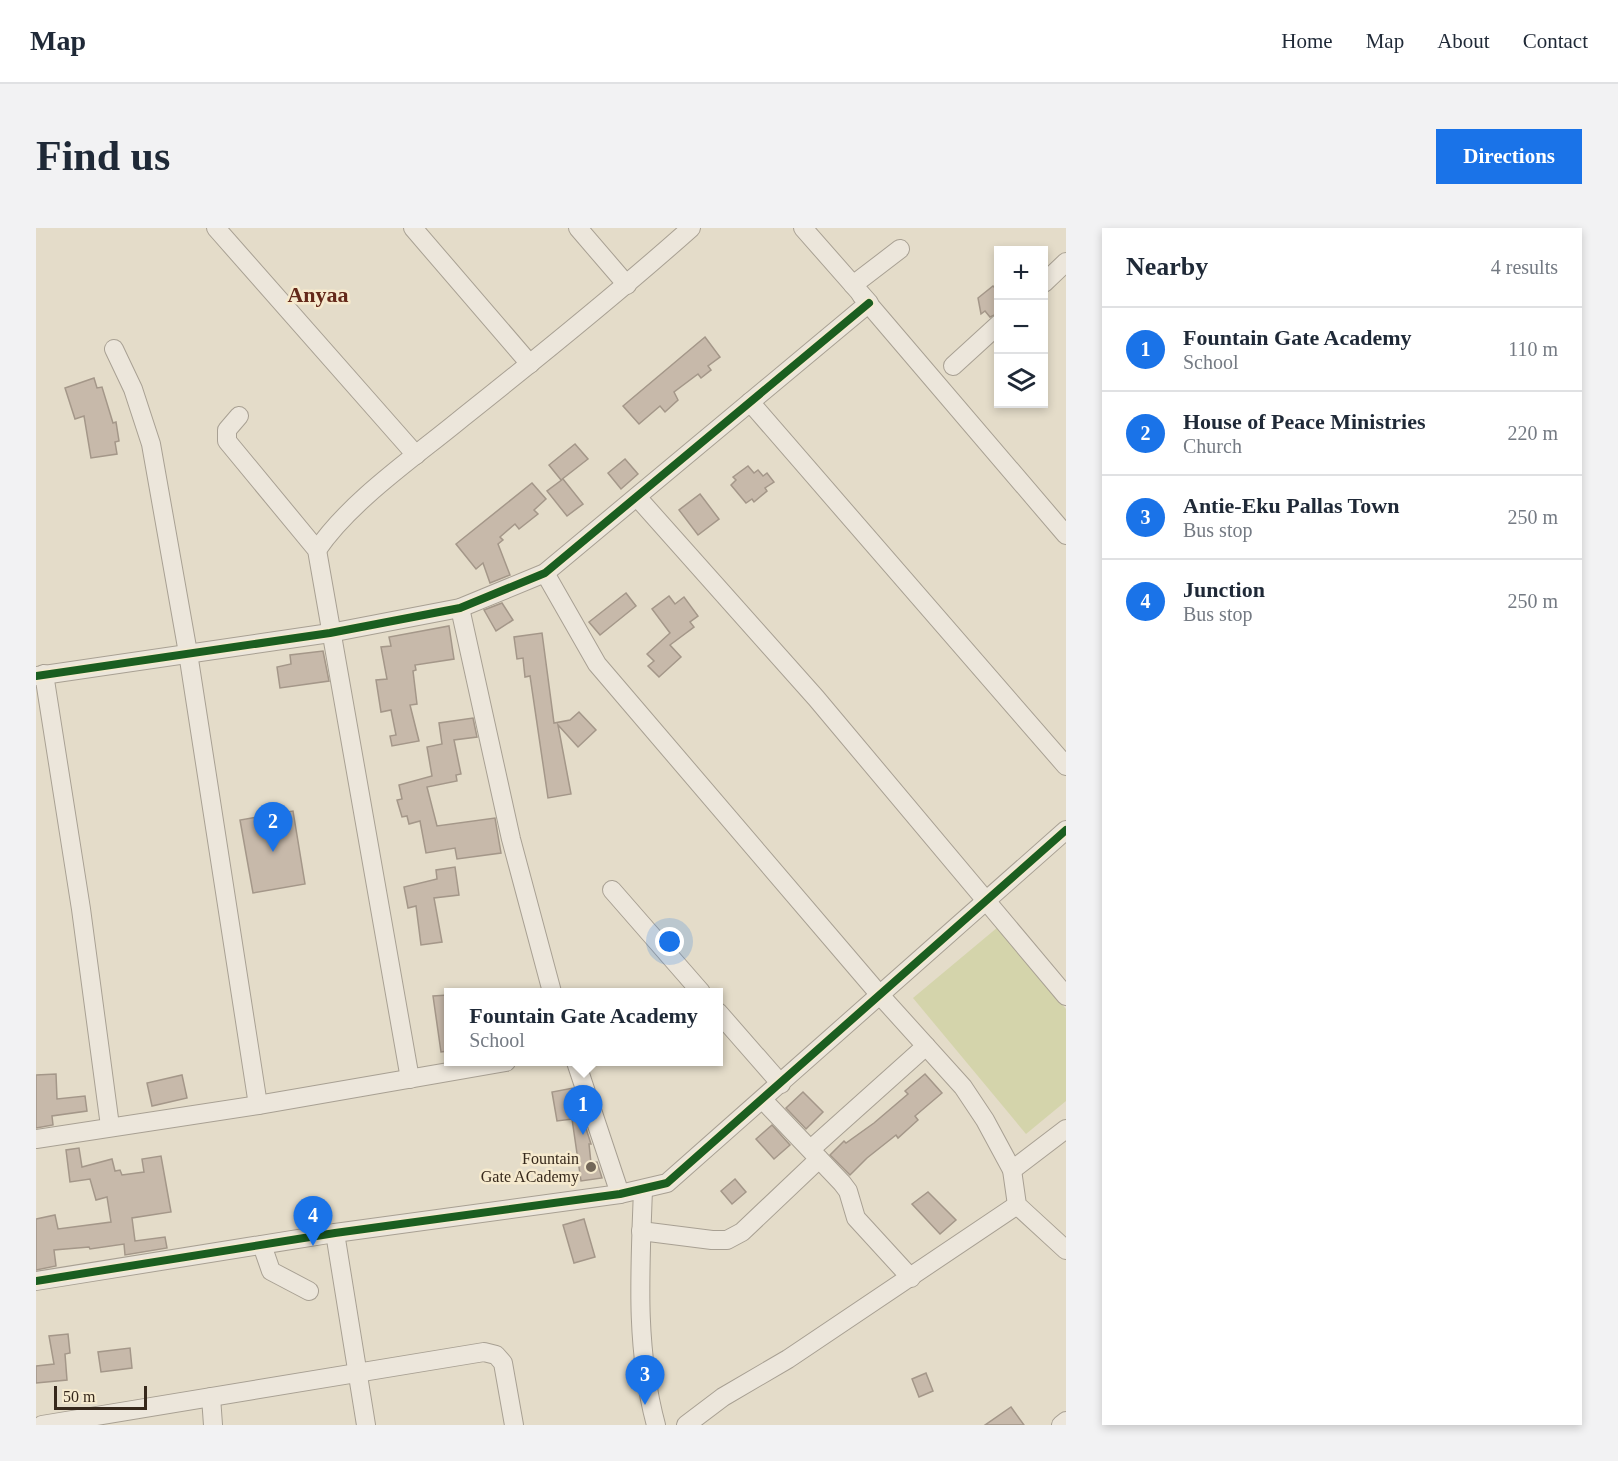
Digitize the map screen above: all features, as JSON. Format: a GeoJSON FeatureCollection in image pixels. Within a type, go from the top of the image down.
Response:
{"type":"FeatureCollection","features":[{"type":"Feature","properties":{"kind":"street"},"geometry":{"type":"LineString","coordinates":[[216,228],[416,455]]}},
{"type":"Feature","properties":{"kind":"street"},"geometry":{"type":"LineString","coordinates":[[413,228],[530,364]]}},
{"type":"Feature","properties":{"kind":"street"},"geometry":{"type":"LineString","coordinates":[[578,228],[627,285]]}},
{"type":"Feature","properties":{"kind":"street"},"geometry":{"type":"LineString","coordinates":[[317,550],[332,528],[416,455],[627,285],[691,228]]}},
{"type":"Feature","properties":{"kind":"street"},"geometry":{"type":"LineString","coordinates":[[803,228],[868,303]]}},
{"type":"Feature","properties":{"kind":"street"},"geometry":{"type":"LineString","coordinates":[[803,228],[1066,535]]}},
{"type":"Feature","properties":{"kind":"street"},"geometry":{"type":"LineString","coordinates":[[853,285],[900,249]]}},
{"type":"Feature","properties":{"kind":"street"},"geometry":{"type":"LineString","coordinates":[[1048,278],[1066,262]]}},
{"type":"Feature","properties":{"kind":"street"},"geometry":{"type":"LineString","coordinates":[[110,1126],[81,909],[40,675],[330,633],[460,608],[545,573],[868,303]]}},
{"type":"Feature","properties":{"kind":"street"},"geometry":{"type":"LineString","coordinates":[[953,366],[994,329]]}},
{"type":"Feature","properties":{"kind":"street"},"geometry":{"type":"LineString","coordinates":[[114,349],[133,389],[151,444],[188,653],[258,1105]]}},
{"type":"Feature","properties":{"kind":"street"},"geometry":{"type":"LineString","coordinates":[[750,402],[1066,766]]}},
{"type":"Feature","properties":{"kind":"street"},"geometry":{"type":"LineString","coordinates":[[238,416],[227,430],[227,441],[317,550],[410,1079]]}},
{"type":"Feature","properties":{"kind":"street"},"geometry":{"type":"LineString","coordinates":[[637,496],[808,689],[1066,996]]}},
{"type":"Feature","properties":{"kind":"street"},"geometry":{"type":"LineString","coordinates":[[545,573],[597,664],[879,994],[963,1087],[985,1120],[1011,1170],[1017,1205],[1066,1250]]}},
{"type":"Feature","properties":{"kind":"street"},"geometry":{"type":"LineString","coordinates":[[460,608],[511,839],[551,988]]}},
{"type":"Feature","properties":{"kind":"street"},"geometry":{"type":"LineString","coordinates":[[36,1281],[335,1233],[620,1194],[667,1183],[987,900],[1063,841]]}},
{"type":"Feature","properties":{"kind":"street"},"geometry":{"type":"LineString","coordinates":[[612,890],[697,988]]}},
{"type":"Feature","properties":{"kind":"street"},"geometry":{"type":"LineString","coordinates":[[723,1017],[781,1084]]}},
{"type":"Feature","properties":{"kind":"street"},"geometry":{"type":"LineString","coordinates":[[641,1231],[727,1239],[742,1232],[815,1154],[926,1046]]}},
{"type":"Feature","properties":{"kind":"street"},"geometry":{"type":"LineString","coordinates":[[36,1138],[258,1105],[483,1066]]}},
{"type":"Feature","properties":{"kind":"street"},"geometry":{"type":"LineString","coordinates":[[577,1066],[620,1194]]}},
{"type":"Feature","properties":{"kind":"street"},"geometry":{"type":"LineString","coordinates":[[763,1100],[848,1191],[856,1218],[911,1278]]}},
{"type":"Feature","properties":{"kind":"street"},"geometry":{"type":"LineString","coordinates":[[1011,1170],[1065,1132]]}},
{"type":"Feature","properties":{"kind":"street"},"geometry":{"type":"LineString","coordinates":[[643,1190],[638,1313],[642,1360],[656,1425]]}},
{"type":"Feature","properties":{"kind":"street"},"geometry":{"type":"LineString","coordinates":[[686,1425],[723,1397],[788,1359],[1017,1205]]}},
{"type":"Feature","properties":{"kind":"street"},"geometry":{"type":"LineString","coordinates":[[335,1233],[366,1425]]}},
{"type":"Feature","properties":{"kind":"street"},"geometry":{"type":"LineString","coordinates":[[262,1245],[271,1271],[309,1291]]}},
{"type":"Feature","properties":{"kind":"street"},"geometry":{"type":"LineString","coordinates":[[42,1425],[484,1352],[496,1355],[503,1364],[513,1425]]}},
{"type":"Feature","properties":{"kind":"street"},"geometry":{"type":"LineString","coordinates":[[211,1397],[213,1425]]}},
{"type":"Feature","properties":{"kind":"street"},"geometry":{"type":"LineString","coordinates":[[1061,1425],[1066,1421]]}},
{"type":"Feature","properties":{"kind":"green space"},"geometry":{"type":"Polygon","coordinates":[[[998,927],[1066,1009],[1066,1101],[1026,1134],[913,998],[998,927]]]}},
{"type":"Feature","properties":{"kind":"building"},"geometry":{"type":"Polygon","coordinates":[[[994,287],[994,315],[990,317],[985,311],[981,314],[978,298],[994,287]]]}},
{"type":"Feature","properties":{"kind":"building"},"geometry":{"type":"Polygon","coordinates":[[[705,337],[720,357],[708,366],[711,370],[701,378],[698,374],[674,392],[678,400],[665,412],[660,406],[639,424],[623,406],[705,337]]]}},
{"type":"Feature","properties":{"kind":"building"},"geometry":{"type":"Polygon","coordinates":[[[94,378],[97,388],[102,387],[113,423],[116,422],[119,441],[115,442],[117,454],[91,458],[84,416],[75,419],[65,388],[94,378]]]}},
{"type":"Feature","properties":{"kind":"building"},"geometry":{"type":"Polygon","coordinates":[[[575,444],[588,459],[561,480],[549,465],[575,444]]]}},
{"type":"Feature","properties":{"kind":"building"},"geometry":{"type":"Polygon","coordinates":[[[625,459],[638,474],[621,489],[608,473],[625,459]]]}},
{"type":"Feature","properties":{"kind":"building"},"geometry":{"type":"Polygon","coordinates":[[[748,466],[754,473],[758,470],[763,476],[767,473],[774,482],[765,488],[767,491],[754,502],[752,499],[746,503],[731,485],[736,480],[733,477],[748,466]]]}},
{"type":"Feature","properties":{"kind":"building"},"geometry":{"type":"Polygon","coordinates":[[[563,479],[583,504],[567,516],[547,491],[563,479]]]}},
{"type":"Feature","properties":{"kind":"building"},"geometry":{"type":"Polygon","coordinates":[[[532,483],[546,499],[534,510],[538,514],[519,529],[515,524],[500,537],[503,540],[498,544],[510,575],[490,583],[483,563],[476,569],[456,544],[532,483]]]}},
{"type":"Feature","properties":{"kind":"building"},"geometry":{"type":"Polygon","coordinates":[[[700,494],[719,519],[698,535],[679,510],[700,494]]]}},
{"type":"Feature","properties":{"kind":"building"},"geometry":{"type":"Polygon","coordinates":[[[626,593],[636,606],[600,635],[589,622],[626,593]]]}},
{"type":"Feature","properties":{"kind":"building"},"geometry":{"type":"Polygon","coordinates":[[[669,596],[675,604],[684,597],[698,616],[690,622],[694,627],[670,645],[681,657],[659,677],[648,666],[654,661],[647,654],[670,633],[652,609],[669,596]]]}},
{"type":"Feature","properties":{"kind":"building"},"geometry":{"type":"Polygon","coordinates":[[[502,603],[513,620],[496,631],[484,610],[502,603]]]}},
{"type":"Feature","properties":{"kind":"building"},"geometry":{"type":"Polygon","coordinates":[[[449,626],[454,659],[415,665],[416,670],[413,671],[417,704],[410,705],[419,741],[392,746],[390,736],[396,735],[391,710],[381,712],[376,680],[387,679],[381,647],[391,646],[389,637],[449,626]]]}},
{"type":"Feature","properties":{"kind":"building"},"geometry":{"type":"Polygon","coordinates":[[[542,633],[554,723],[570,720],[579,712],[596,730],[578,747],[558,725],[571,794],[548,798],[530,676],[525,677],[523,658],[517,659],[514,637],[542,633]]]}},
{"type":"Feature","properties":{"kind":"building"},"geometry":{"type":"Polygon","coordinates":[[[323,651],[329,681],[280,688],[277,667],[291,664],[290,655],[323,651]]]}},
{"type":"Feature","properties":{"kind":"building"},"geometry":{"type":"Polygon","coordinates":[[[473,718],[477,737],[454,740],[461,774],[456,775],[457,781],[427,787],[437,826],[495,818],[501,853],[457,859],[455,848],[426,853],[420,821],[409,824],[407,816],[402,817],[397,800],[402,799],[399,785],[432,776],[427,747],[442,744],[439,723],[473,718]]]}},
{"type":"Feature","properties":{"kind":"building"},"geometry":{"type":"Polygon","coordinates":[[[293,811],[305,884],[253,893],[240,820],[293,811]]]}},
{"type":"Feature","properties":{"kind":"building"},"geometry":{"type":"Polygon","coordinates":[[[455,867],[459,895],[434,898],[442,942],[421,945],[416,906],[408,908],[404,887],[437,879],[436,870],[455,867]]]}},
{"type":"Feature","properties":{"kind":"building"},"geometry":{"type":"Polygon","coordinates":[[[444,995],[444,1052],[441,1052],[433,996],[444,995]]]}},
{"type":"Feature","properties":{"kind":"building"},"geometry":{"type":"Polygon","coordinates":[[[56,1074],[57,1099],[85,1096],[87,1111],[52,1116],[53,1125],[36,1128],[36,1075],[56,1074]]]}},
{"type":"Feature","properties":{"kind":"building"},"geometry":{"type":"Polygon","coordinates":[[[925,1074],[942,1093],[915,1116],[918,1120],[898,1138],[896,1135],[850,1175],[830,1155],[844,1141],[846,1143],[874,1123],[908,1094],[905,1091],[925,1074]]]}},
{"type":"Feature","properties":{"kind":"building"},"geometry":{"type":"Polygon","coordinates":[[[182,1075],[187,1098],[152,1106],[147,1083],[182,1075]]]}},
{"type":"Feature","properties":{"kind":"building"},"geometry":{"type":"Polygon","coordinates":[[[573,1088],[591,1144],[589,1144],[591,1163],[597,1162],[602,1178],[581,1181],[572,1119],[557,1121],[552,1092],[573,1088]]]}},
{"type":"Feature","properties":{"kind":"building"},"geometry":{"type":"Polygon","coordinates":[[[803,1092],[823,1112],[806,1129],[786,1108],[803,1092]]]}},
{"type":"Feature","properties":{"kind":"building"},"geometry":{"type":"Polygon","coordinates":[[[772,1125],[790,1145],[774,1159],[756,1139],[772,1125]]]}},
{"type":"Feature","properties":{"kind":"building"},"geometry":{"type":"Polygon","coordinates":[[[79,1148],[82,1167],[112,1159],[115,1171],[120,1170],[122,1175],[144,1172],[142,1159],[161,1156],[171,1212],[132,1218],[135,1241],[165,1237],[167,1248],[125,1255],[124,1244],[90,1249],[89,1247],[54,1250],[56,1266],[36,1270],[36,1219],[55,1215],[58,1229],[111,1222],[107,1197],[96,1200],[90,1179],[70,1182],[66,1150],[79,1148]]]}},
{"type":"Feature","properties":{"kind":"building"},"geometry":{"type":"Polygon","coordinates":[[[735,1179],[746,1192],[732,1204],[721,1191],[735,1179]]]}},
{"type":"Feature","properties":{"kind":"building"},"geometry":{"type":"Polygon","coordinates":[[[928,1192],[956,1220],[940,1234],[912,1204],[928,1192]]]}},
{"type":"Feature","properties":{"kind":"building"},"geometry":{"type":"Polygon","coordinates":[[[584,1219],[595,1257],[574,1263],[563,1225],[584,1219]]]}},
{"type":"Feature","properties":{"kind":"building"},"geometry":{"type":"Polygon","coordinates":[[[68,1334],[70,1353],[65,1354],[67,1380],[36,1383],[36,1366],[54,1364],[49,1336],[68,1334]]]}},
{"type":"Feature","properties":{"kind":"building"},"geometry":{"type":"Polygon","coordinates":[[[130,1348],[132,1368],[101,1372],[98,1352],[130,1348]]]}},
{"type":"Feature","properties":{"kind":"building"},"geometry":{"type":"Polygon","coordinates":[[[926,1373],[933,1391],[919,1397],[912,1379],[926,1373]]]}},
{"type":"Feature","properties":{"kind":"building"},"geometry":{"type":"Polygon","coordinates":[[[1011,1407],[1024,1425],[985,1425],[1011,1407]]]}},
{"type":"Feature","properties":{"kind":"cycle path"},"geometry":{"type":"LineString","coordinates":[[36,676],[330,633],[460,608],[545,573],[869,303]]}},
{"type":"Feature","properties":{"kind":"cycle path"},"geometry":{"type":"LineString","coordinates":[[36,1281],[335,1233],[620,1194],[667,1183],[1066,830]]}},
{"type":"Feature","properties":{"kind":"place","name":"House of Peace Ministries"},"geometry":{"type":"Point","coordinates":[273,852]}},
{"type":"Feature","properties":{"kind":"place","name":"Fountain Gate Academy"},"geometry":{"type":"Point","coordinates":[583,1135]}},
{"type":"Feature","properties":{"kind":"place","name":"Fountain Gate ACademy"},"geometry":{"type":"Point","coordinates":[591,1167]}},
{"type":"Feature","properties":{"kind":"place","name":"Junction"},"geometry":{"type":"Point","coordinates":[313,1246]}},
{"type":"Feature","properties":{"kind":"place","name":"Antie-Eku Pallas Town"},"geometry":{"type":"Point","coordinates":[645,1405]}},
{"type":"Feature","properties":{"kind":"district","name":"Anyaa"},"geometry":{"type":"Point","coordinates":[318,294]}}]}
